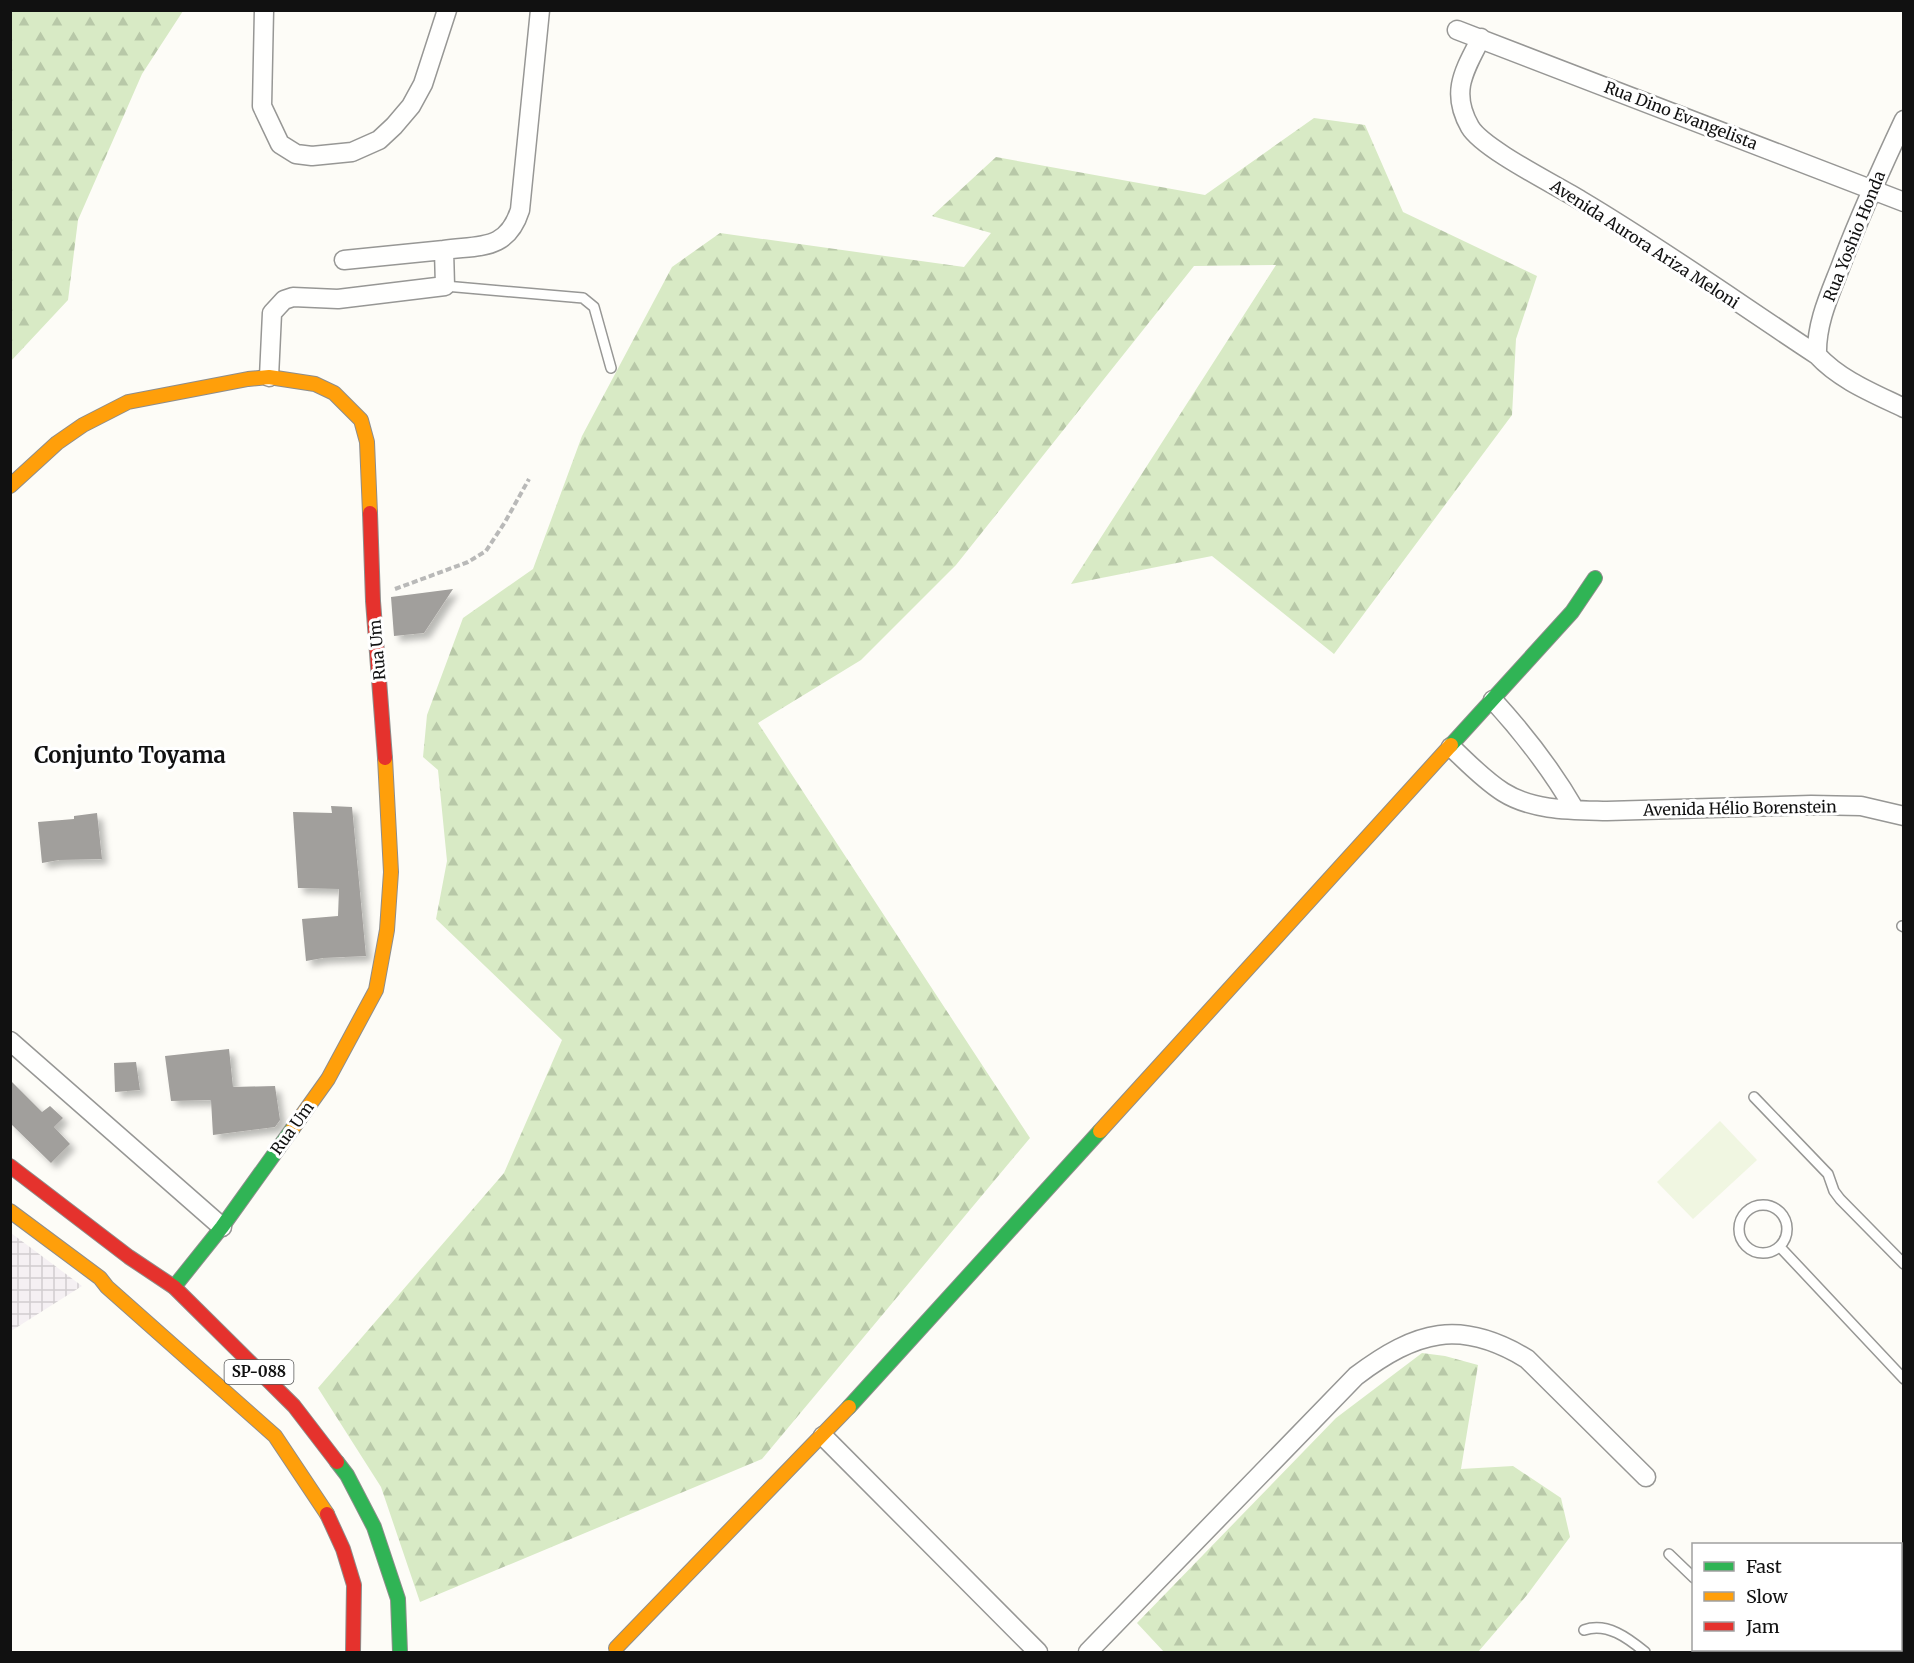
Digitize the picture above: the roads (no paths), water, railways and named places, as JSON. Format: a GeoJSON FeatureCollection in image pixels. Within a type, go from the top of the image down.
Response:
{"type":"FeatureCollection","features":[{"type":"Feature","properties":{"kind":"street"},"geometry":{"type":"LineString","coordinates":[[264,10],[262,106],[280,144],[296,154],[312,156],[352,152],[379,140],[394,126],[411,106],[423,84],[447,10]]}},
{"type":"Feature","properties":{"kind":"street"},"geometry":{"type":"LineString","coordinates":[[344,260],[498,242],[515,225],[520,210],[540,10]]}},
{"type":"Feature","properties":{"kind":"street","name":"Rua Dino Evangelista"},"geometry":{"type":"LineString","coordinates":[[1457,30],[1904,202]]}},
{"type":"Feature","properties":{"kind":"street","name":"Avenida Aurora Ariza Meloni"},"geometry":{"type":"LineString","coordinates":[[1481,38],[1461,77],[1459,95],[1462,111],[1471,129],[1486,143],[1582,201],[1817,355],[1827,366],[1845,379],[1904,408]]}},
{"type":"Feature","properties":{"kind":"street","name":"Rua Yoshio Honda"},"geometry":{"type":"LineString","coordinates":[[1817,355],[1816,337],[1822,318],[1872,188],[1904,120]]}},
{"type":"Feature","properties":{"kind":"street"},"geometry":{"type":"LineString","coordinates":[[269,377],[272,313],[284,300],[293,297],[338,298],[445,286],[444,250]]}},
{"type":"Feature","properties":{"kind":"street","name":"Rua Um"},"geometry":{"type":"LineString","coordinates":[[10,486],[57,443],[83,425],[128,402],[248,379],[269,377],[315,384],[334,393],[361,420],[367,442],[373,601],[391,872],[387,930],[376,990],[328,1079],[222,1227],[174,1287]]}},
{"type":"Feature","properties":{"kind":"street"},"geometry":{"type":"LineString","coordinates":[[616,1648],[823,1436],[1451,747],[1572,612],[1594,578]]}},
{"type":"Feature","properties":{"kind":"street"},"geometry":{"type":"LineString","coordinates":[[1493,700],[1527,736],[1562,786],[1575,810]]}},
{"type":"Feature","properties":{"kind":"street","name":"Avenida Hélio Borenstein"},"geometry":{"type":"LineString","coordinates":[[1451,747],[1485,779],[1505,793],[1541,806],[1575,810],[1811,804],[1861,806],[1904,816]]}},
{"type":"Feature","properties":{"kind":"street"},"geometry":{"type":"LineString","coordinates":[[10,1041],[222,1227]]}},
{"type":"Feature","properties":{"kind":"street","name":"SP-088"},"geometry":{"type":"LineString","coordinates":[[10,1166],[129,1257],[174,1287],[294,1406],[347,1475],[374,1527],[398,1599],[400,1653]]}},
{"type":"Feature","properties":{"kind":"street","name":"SP-088"},"geometry":{"type":"LineString","coordinates":[[10,1211],[100,1278],[107,1287],[274,1436],[326,1511],[343,1549],[354,1585],[353,1653]]}},
{"type":"Feature","properties":{"kind":"street"},"geometry":{"type":"LineString","coordinates":[[1088,1653],[1356,1376],[1380,1359],[1408,1344],[1436,1334],[1481,1339],[1506,1347],[1527,1359],[1646,1477]]}},
{"type":"Feature","properties":{"kind":"street"},"geometry":{"type":"LineString","coordinates":[[823,1436],[1038,1653]]}},
{"type":"Feature","properties":{"kind":"lane"},"geometry":{"type":"LineString","coordinates":[[445,286],[583,298],[594,307],[610,368]]}},
{"type":"Feature","properties":{"kind":"lane"},"geometry":{"type":"LineString","coordinates":[[1754,1097],[1828,1174],[1834,1191],[1840,1199],[1904,1264]]}},
{"type":"Feature","properties":{"kind":"lane"},"geometry":{"type":"LineString","coordinates":[[1761,1204],[1777,1209],[1787,1223],[1785,1240],[1780,1247],[1764,1254],[1756,1253],[1742,1243],[1738,1226],[1746,1211],[1761,1204]]}},
{"type":"Feature","properties":{"kind":"lane"},"geometry":{"type":"LineString","coordinates":[[1780,1247],[1904,1379]]}},
{"type":"Feature","properties":{"kind":"lane"},"geometry":{"type":"LineString","coordinates":[[1668,1554],[1692,1576]]}},
{"type":"Feature","properties":{"kind":"lane"},"geometry":{"type":"LineString","coordinates":[[1584,1630],[1601,1628],[1616,1632],[1629,1639],[1645,1653]]}},
{"type":"Feature","properties":{"kind":"district","name":"Conjunto Toyama"},"geometry":{"type":"Point","coordinates":[130,755]}}]}
